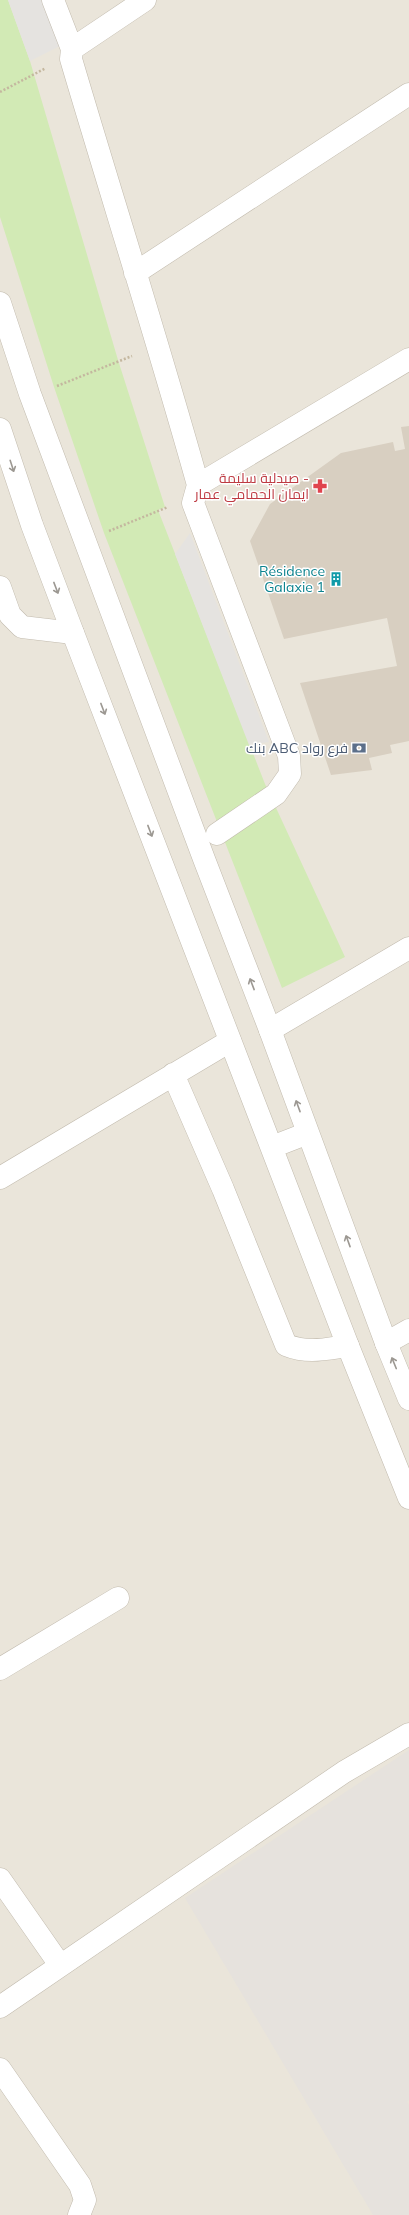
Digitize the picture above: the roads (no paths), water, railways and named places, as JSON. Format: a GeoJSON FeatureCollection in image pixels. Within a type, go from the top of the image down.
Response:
{"type":"FeatureCollection","features":[{"type":"Feature","properties":{"kind":"street"},"geometry":{"type":"LineString","coordinates":[[53,0],[71,54],[135,274],[159,349],[196,494],[288,756],[290,774],[276,794],[217,834]]}},
{"type":"Feature","properties":{"kind":"street"},"geometry":{"type":"LineString","coordinates":[[71,54],[145,0]]}},
{"type":"Feature","properties":{"kind":"street"},"geometry":{"type":"LineString","coordinates":[[135,274],[409,94]]}},
{"type":"Feature","properties":{"kind":"street"},"geometry":{"type":"LineString","coordinates":[[0,303],[30,394],[87,543],[204,860],[270,1030],[386,1343],[409,1399]]}},
{"type":"Feature","properties":{"kind":"street"},"geometry":{"type":"LineString","coordinates":[[196,494],[409,359]]}},
{"type":"Feature","properties":{"kind":"street"},"geometry":{"type":"LineString","coordinates":[[0,429],[32,525],[73,634],[348,1346],[409,1498]]}},
{"type":"Feature","properties":{"kind":"street"},"geometry":{"type":"LineString","coordinates":[[0,587],[10,615],[22,626],[73,634]]}},
{"type":"Feature","properties":{"kind":"street"},"geometry":{"type":"LineString","coordinates":[[270,1030],[409,948]]}},
{"type":"Feature","properties":{"kind":"street"},"geometry":{"type":"LineString","coordinates":[[0,1178],[230,1041]]}},
{"type":"Feature","properties":{"kind":"street"},"geometry":{"type":"LineString","coordinates":[[173,1074],[223,1189],[286,1345],[298,1350],[312,1352],[348,1346]]}},
{"type":"Feature","properties":{"kind":"street"},"geometry":{"type":"LineString","coordinates":[[272,1147],[308,1133]]}},
{"type":"Feature","properties":{"kind":"street"},"geometry":{"type":"LineString","coordinates":[[386,1343],[409,1330]]}},
{"type":"Feature","properties":{"kind":"street"},"geometry":{"type":"LineString","coordinates":[[0,1669],[118,1598]]}},
{"type":"Feature","properties":{"kind":"street"},"geometry":{"type":"LineString","coordinates":[[0,2007],[344,1772],[409,1734]]}},
{"type":"Feature","properties":{"kind":"street"},"geometry":{"type":"LineString","coordinates":[[0,1879],[60,1965]]}},
{"type":"Feature","properties":{"kind":"street"},"geometry":{"type":"LineString","coordinates":[[0,2069],[80,2185],[85,2200],[79,2215]]}},
{"type":"Feature","properties":{"kind":"place","name":"صيدلية سليمة - ايمان الحمامي عمار"},"geometry":{"type":"Point","coordinates":[320,486]}},
{"type":"Feature","properties":{"kind":"place","name":"Résidence Galaxie 1"},"geometry":{"type":"Point","coordinates":[336,579]}},
{"type":"Feature","properties":{"kind":"place","name":"بنك ABC فرع رواد"},"geometry":{"type":"Point","coordinates":[359,748]}}]}
